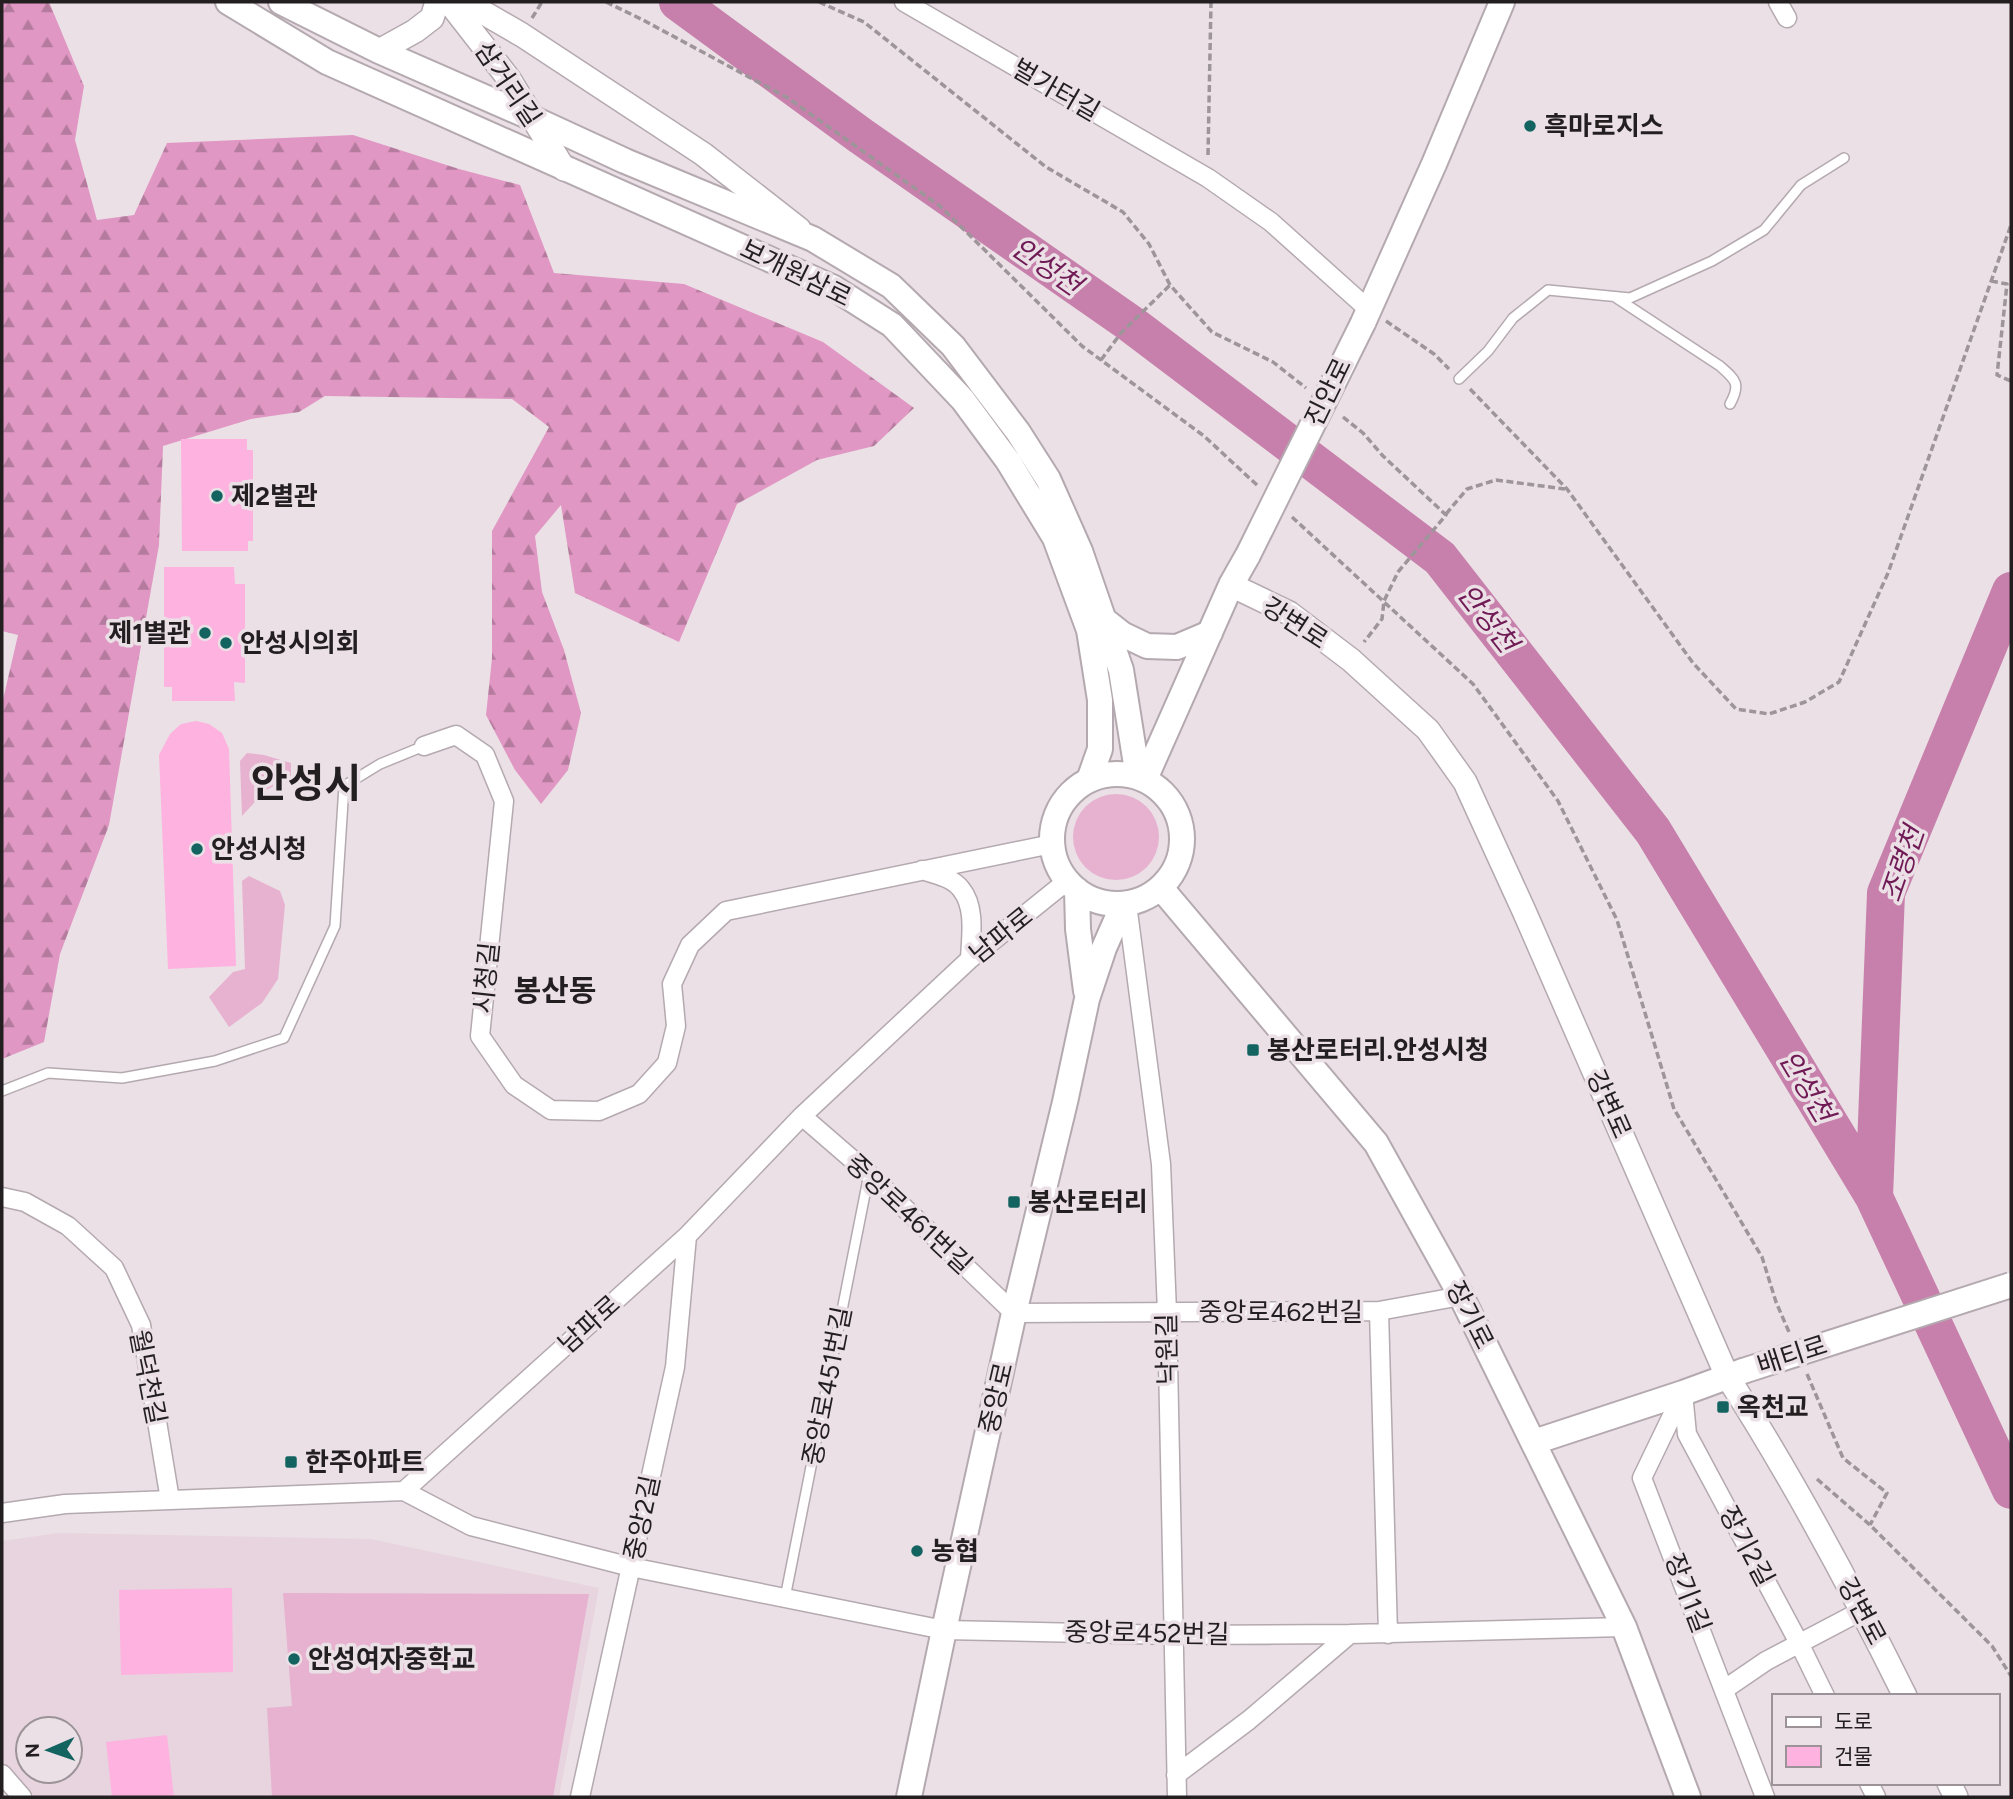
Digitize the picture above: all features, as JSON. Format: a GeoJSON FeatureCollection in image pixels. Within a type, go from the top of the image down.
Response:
{"type":"FeatureCollection","features":[{"type":"Feature","properties":{"kind":"main road","name":"보개원삼로"},"geometry":{"type":"LineString","coordinates":[[228,2],[327,62],[834,288],[892,325],[963,400],[1008,461],[1055,538],[1089,630],[1100,700],[1100,749],[1089,780]]}},
{"type":"Feature","properties":{"kind":"main road","name":"보개원삼로"},"geometry":{"type":"LineString","coordinates":[[281,2],[379,51],[625,161],[813,239],[891,286],[953,346],[1010,421],[1048,479],[1080,551],[1121,670],[1142,778]]}},
{"type":"Feature","properties":{"kind":"main road","name":"진안로"},"geometry":{"type":"LineString","coordinates":[[1142,778],[1231,585],[1366,316],[1502,2]]}},
{"type":"Feature","properties":{"kind":"main road"},"geometry":{"type":"LineString","coordinates":[[1103,620],[1122,634],[1147,646],[1177,647],[1210,633]]}},
{"type":"Feature","properties":{"kind":"main road"},"geometry":{"type":"LineString","coordinates":[[1123,773],[1142,778],[1164,792],[1177,810],[1183,832],[1182,853],[1174,872],[1161,888],[1143,899],[1125,905],[1102,903],[1083,895],[1072,886],[1056,864],[1052,844],[1054,821],[1064,800],[1080,784],[1100,775],[1123,773]]}},
{"type":"Feature","properties":{"kind":"main road","name":"중앙로"},"geometry":{"type":"LineString","coordinates":[[1072,886],[1087,999]]}},
{"type":"Feature","properties":{"kind":"main road","name":"장기로"},"geometry":{"type":"LineString","coordinates":[[1161,888],[1376,1143],[1461,1296],[1624,1627],[1688,1797]]}},
{"type":"Feature","properties":{"kind":"main road","name":"중앙로"},"geometry":{"type":"LineString","coordinates":[[909,1797],[1014,1313],[1087,999],[1104,948],[1125,905]]}},
{"type":"Feature","properties":{"kind":"main road","name":"배티로"},"geometry":{"type":"LineString","coordinates":[[1534,1442],[2011,1285]]}},
{"type":"Feature","properties":{"kind":"street"},"geometry":{"type":"LineString","coordinates":[[379,51],[432,18],[437,2]]}},
{"type":"Feature","properties":{"kind":"street","name":"삼거리길"},"geometry":{"type":"LineString","coordinates":[[449,2],[509,79],[564,169]]}},
{"type":"Feature","properties":{"kind":"street"},"geometry":{"type":"LineString","coordinates":[[465,2],[522,35],[703,154],[813,239]]}},
{"type":"Feature","properties":{"kind":"street","name":"벌가터길"},"geometry":{"type":"LineString","coordinates":[[904,2],[1208,178],[1271,222],[1366,316]]}},
{"type":"Feature","properties":{"kind":"street"},"geometry":{"type":"LineString","coordinates":[[1778,2],[1787,18]]}},
{"type":"Feature","properties":{"kind":"street","name":"강변로"},"geometry":{"type":"LineString","coordinates":[[1231,585],[1289,613],[1351,660],[1428,730],[1465,782],[1735,1374],[1764,1434],[1863,1610],[1904,1694]]}},
{"type":"Feature","properties":{"kind":"street","name":"시청길"},"geometry":{"type":"LineString","coordinates":[[424,746],[456,735],[485,755],[504,801],[480,1036],[514,1085],[551,1110],[599,1111],[639,1094],[667,1063],[676,1026],[673,984],[690,945],[726,911],[1052,844]]}},
{"type":"Feature","properties":{"kind":"street"},"geometry":{"type":"LineString","coordinates":[[922,870],[950,880],[961,888],[969,904],[970,959]]}},
{"type":"Feature","properties":{"kind":"street","name":"남파로"},"geometry":{"type":"LineString","coordinates":[[404,1491],[687,1236],[802,1116],[970,959],[1072,886]]}},
{"type":"Feature","properties":{"kind":"street","name":"낙원길"},"geometry":{"type":"LineString","coordinates":[[1125,905],[1161,1164],[1167,1312],[1177,1797]]}},
{"type":"Feature","properties":{"kind":"street","name":"중앙로461번길"},"geometry":{"type":"LineString","coordinates":[[802,1116],[869,1174],[1014,1313]]}},
{"type":"Feature","properties":{"kind":"street","name":"월덕천길"},"geometry":{"type":"LineString","coordinates":[[2,1197],[25,1202],[68,1226],[114,1268],[141,1325],[170,1500]]}},
{"type":"Feature","properties":{"kind":"street","name":"중앙2길"},"geometry":{"type":"LineString","coordinates":[[580,1797],[675,1367],[687,1236]]}},
{"type":"Feature","properties":{"kind":"street","name":"중앙로462번길"},"geometry":{"type":"LineString","coordinates":[[1014,1313],[1380,1311],[1461,1296]]}},
{"type":"Feature","properties":{"kind":"street"},"geometry":{"type":"LineString","coordinates":[[1380,1311],[1388,1634]]}},
{"type":"Feature","properties":{"kind":"street","name":"장기2길"},"geometry":{"type":"LineString","coordinates":[[1683,1393],[1687,1434],[1824,1694]]}},
{"type":"Feature","properties":{"kind":"street","name":"장기1길"},"geometry":{"type":"LineString","coordinates":[[1683,1393],[1642,1478],[1765,1797]]}},
{"type":"Feature","properties":{"kind":"street"},"geometry":{"type":"LineString","coordinates":[[2,1513],[65,1504],[404,1491],[471,1526],[631,1567],[944,1630]]}},
{"type":"Feature","properties":{"kind":"street"},"geometry":{"type":"LineString","coordinates":[[1725,1689],[1766,1661],[1863,1610]]}},
{"type":"Feature","properties":{"kind":"street","name":"중앙로452번길"},"geometry":{"type":"LineString","coordinates":[[944,1630],[1174,1635],[1388,1634],[1624,1627]]}},
{"type":"Feature","properties":{"kind":"street"},"geometry":{"type":"LineString","coordinates":[[1176,1775],[1249,1720],[1350,1634]]}},
{"type":"Feature","properties":{"kind":"street"},"geometry":{"type":"LineString","coordinates":[[2,1774],[22,1797]]}},
{"type":"Feature","properties":{"kind":"lane"},"geometry":{"type":"LineString","coordinates":[[1459,379],[1488,352],[1513,318],[1548,290],[1630,298],[1713,261],[1764,230],[1801,185],[1844,158]]}},
{"type":"Feature","properties":{"kind":"lane"},"geometry":{"type":"LineString","coordinates":[[1613,296],[1720,366],[1734,379],[1737,391],[1730,404]]}},
{"type":"Feature","properties":{"kind":"lane"},"geometry":{"type":"LineString","coordinates":[[2,1091],[48,1073],[122,1078],[215,1061],[284,1038],[335,926],[344,786],[380,764],[424,746]]}},
{"type":"Feature","properties":{"kind":"lane","name":"중앙로451번길"},"geometry":{"type":"LineString","coordinates":[[785,1598],[869,1174]]}},
{"type":"Feature","properties":{"kind":"path"},"geometry":{"type":"LineString","coordinates":[[819,2],[864,22],[1046,167],[1122,212],[1149,244],[1170,285],[1212,332],[1273,362],[1313,394]]}},
{"type":"Feature","properties":{"kind":"path"},"geometry":{"type":"LineString","coordinates":[[1208,178],[1211,2]]}},
{"type":"Feature","properties":{"kind":"path"},"geometry":{"type":"LineString","coordinates":[[1366,316],[1434,354],[1515,433],[1567,489],[1693,663],[1736,709],[1769,714],[1805,702],[1839,682],[1888,573],[2011,225]]}},
{"type":"Feature","properties":{"kind":"path"},"geometry":{"type":"LineString","coordinates":[[1991,281],[2007,284],[1997,375],[2011,381]]}},
{"type":"Feature","properties":{"kind":"path"},"geometry":{"type":"LineString","coordinates":[[1101,360],[1121,333],[1170,285]]}},
{"type":"Feature","properties":{"kind":"path"},"geometry":{"type":"LineString","coordinates":[[1343,417],[1446,514]]}},
{"type":"Feature","properties":{"kind":"path"},"geometry":{"type":"LineString","coordinates":[[1351,660],[1382,618],[1384,601],[1398,572],[1467,489],[1496,481],[1567,489]]}},
{"type":"Feature","properties":{"kind":"path"},"geometry":{"type":"LineString","coordinates":[[1817,1479],[1870,1525],[1992,1646],[2011,1676]]}},
{"type":"Feature","properties":{"kind":"shaded area"},"geometry":{"type":"Polygon","coordinates":[[[247,753],[291,763],[291,778],[266,790],[242,816],[240,761],[247,753]]]}},
{"type":"Feature","properties":{"kind":"shaded area"},"geometry":{"type":"Polygon","coordinates":[[[1108,794],[1124,794],[1147,806],[1156,820],[1159,837],[1156,854],[1147,868],[1124,880],[1108,880],[1092,873],[1080,861],[1073,845],[1073,829],[1080,813],[1092,801],[1108,794]]]}},
{"type":"Feature","properties":{"kind":"shaded area"},"geometry":{"type":"Polygon","coordinates":[[[249,876],[280,891],[285,905],[278,979],[262,1003],[229,1027],[209,997],[233,972],[245,969],[242,881],[249,876]]]}},
{"type":"Feature","properties":{"kind":"shaded area","name":"안성여자중학교"},"geometry":{"type":"Polygon","coordinates":[[[58,1533],[371,1539],[599,1588],[559,1797],[32,1797],[22,1785],[84,1785],[84,1715],[14,1715],[14,1775],[2,1760],[2,1541],[58,1533]]]}},
{"type":"Feature","properties":{"kind":"shaded area"},"geometry":{"type":"Polygon","coordinates":[[[283,1593],[589,1594],[553,1797],[272,1797],[267,1708],[292,1706],[283,1593]]]}},
{"type":"Feature","properties":{"kind":"green space"},"geometry":{"type":"Polygon","coordinates":[[[2,2],[49,2],[84,86],[75,140],[97,220],[134,215],[167,143],[353,135],[459,169],[520,185],[554,273],[684,284],[823,342],[914,408],[874,446],[817,460],[737,504],[679,642],[575,593],[561,505],[535,536],[542,592],[564,650],[581,713],[568,770],[541,804],[515,770],[486,715],[492,658],[492,531],[549,427],[512,399],[325,396],[299,412],[251,419],[163,446],[159,545],[109,825],[60,954],[44,1042],[2,1059],[2,704],[18,635],[2,631],[2,2]]]}},
{"type":"Feature","properties":{"kind":"building","name":"제2별관"},"geometry":{"type":"Polygon","coordinates":[[[181,439],[247,439],[247,450],[253,450],[253,541],[248,541],[248,551],[182,551],[181,439]]]}},
{"type":"Feature","properties":{"kind":"building","name":"제1별관"},"geometry":{"type":"Polygon","coordinates":[[[164,567],[234,567],[235,584],[245,584],[245,683],[234,682],[235,701],[172,701],[172,687],[164,687],[164,567]]]}},
{"type":"Feature","properties":{"kind":"building","name":"안성시청"},"geometry":{"type":"Polygon","coordinates":[[[196,721],[209,724],[222,733],[229,749],[236,966],[168,969],[159,755],[170,734],[181,724],[196,721]]]}},
{"type":"Feature","properties":{"kind":"building"},"geometry":{"type":"Polygon","coordinates":[[[232,1588],[233,1672],[121,1675],[119,1590],[232,1588]]]}},
{"type":"Feature","properties":{"kind":"building"},"geometry":{"type":"Polygon","coordinates":[[[167,1735],[174,1797],[112,1797],[106,1742],[167,1735]]]}},
{"type":"Feature","properties":{"kind":"waterway","name":"안성천"},"geometry":{"type":"LineString","coordinates":[[678,2],[861,136],[1131,324],[1440,558],[1653,831],[1874,1197],[2011,1490]]}},
{"type":"Feature","properties":{"kind":"waterway","name":"조령천"},"geometry":{"type":"LineString","coordinates":[[1874,1197],[1886,893],[2011,591]]}},
{"type":"Feature","properties":{"kind":"place","name":"흑마로지스"},"geometry":{"type":"Point","coordinates":[1530,126]}},
{"type":"Feature","properties":{"kind":"place","name":"제2별관"},"geometry":{"type":"Point","coordinates":[217,496]}},
{"type":"Feature","properties":{"kind":"place","name":"제1별관"},"geometry":{"type":"Point","coordinates":[205,633]}},
{"type":"Feature","properties":{"kind":"place","name":"안성시의회"},"geometry":{"type":"Point","coordinates":[226,643]}},
{"type":"Feature","properties":{"kind":"place","name":"안성시청"},"geometry":{"type":"Point","coordinates":[197,849]}},
{"type":"Feature","properties":{"kind":"place","name":"봉산로터리.안성시청"},"geometry":{"type":"Point","coordinates":[1253,1050]}},
{"type":"Feature","properties":{"kind":"place","name":"봉산로터리"},"geometry":{"type":"Point","coordinates":[1014,1202]}},
{"type":"Feature","properties":{"kind":"place","name":"옥천교"},"geometry":{"type":"Point","coordinates":[1723,1407]}},
{"type":"Feature","properties":{"kind":"place","name":"한주아파트"},"geometry":{"type":"Point","coordinates":[291,1462]}},
{"type":"Feature","properties":{"kind":"place","name":"농협"},"geometry":{"type":"Point","coordinates":[917,1551]}},
{"type":"Feature","properties":{"kind":"place","name":"안성여자중학교"},"geometry":{"type":"Point","coordinates":[294,1659]}},
{"type":"Feature","properties":{"kind":"district","name":"안성시"},"geometry":{"type":"Point","coordinates":[306,783]}},
{"type":"Feature","properties":{"kind":"district","name":"봉산동"},"geometry":{"type":"Point","coordinates":[555,990]}}]}
